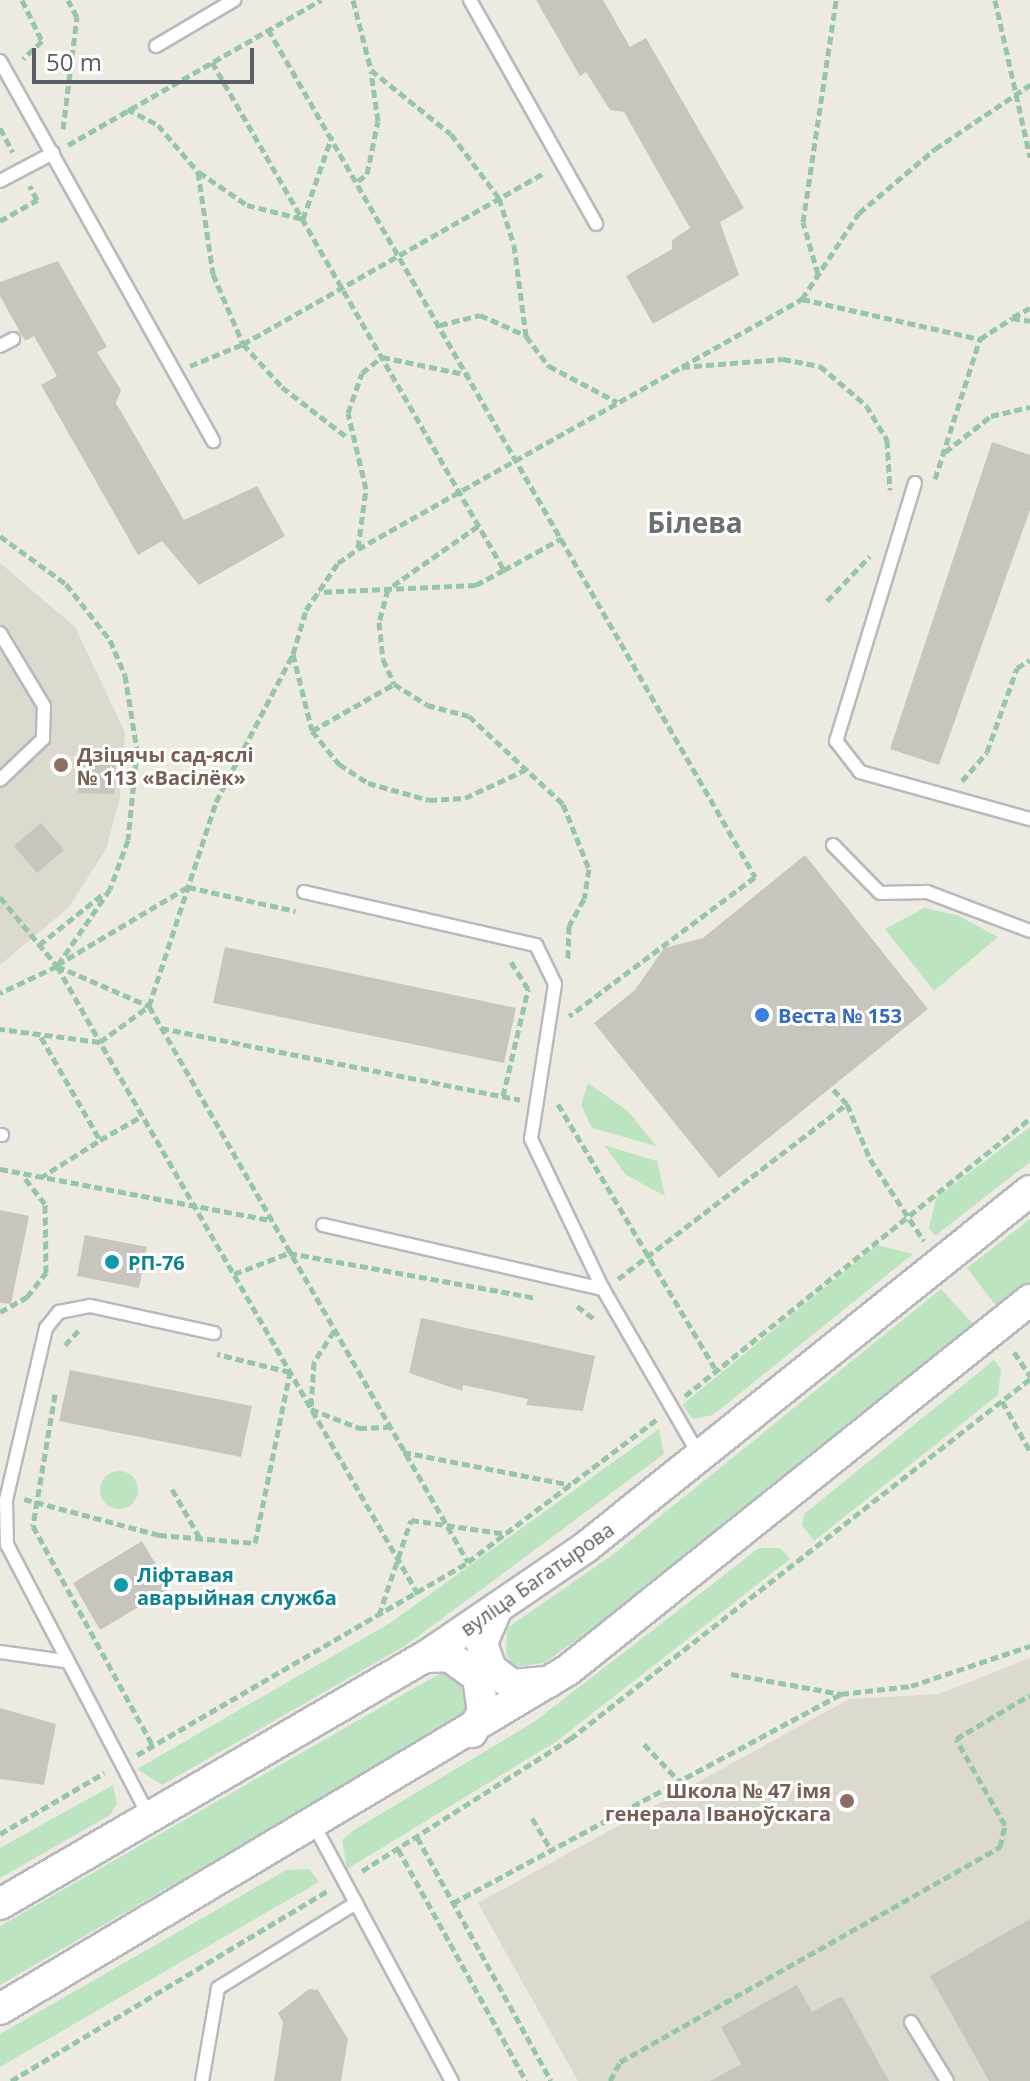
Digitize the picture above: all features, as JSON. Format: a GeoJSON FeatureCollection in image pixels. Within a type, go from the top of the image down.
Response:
{"type":"FeatureCollection","features":[{"type":"Feature","properties":{"kind":"street","name":"вуліца Багатырова"},"geometry":{"type":"LineString","coordinates":[[0,1904],[425,1657],[498,1607],[700,1456],[1030,1191]]}},
{"type":"Feature","properties":{"kind":"street"},"geometry":{"type":"LineString","coordinates":[[0,2009],[315,1827],[550,1682],[1030,1300]]}},
{"type":"Feature","properties":{"kind":"street"},"geometry":{"type":"LineString","coordinates":[[498,1607],[483,1630],[491,1669],[512,1685],[550,1682]]}},
{"type":"Feature","properties":{"kind":"street"},"geometry":{"type":"LineString","coordinates":[[425,1657],[461,1660],[478,1677],[483,1711],[472,1732]]}},
{"type":"Feature","properties":{"kind":"lane"},"geometry":{"type":"LineString","coordinates":[[156,46],[234,0]]}},
{"type":"Feature","properties":{"kind":"lane"},"geometry":{"type":"LineString","coordinates":[[470,0],[596,224]]}},
{"type":"Feature","properties":{"kind":"lane"},"geometry":{"type":"LineString","coordinates":[[0,61],[213,441]]}},
{"type":"Feature","properties":{"kind":"lane"},"geometry":{"type":"LineString","coordinates":[[0,181],[53,153]]}},
{"type":"Feature","properties":{"kind":"lane"},"geometry":{"type":"LineString","coordinates":[[0,346],[13,339]]}},
{"type":"Feature","properties":{"kind":"lane"},"geometry":{"type":"LineString","coordinates":[[915,483],[836,741],[860,772],[1030,819]]}},
{"type":"Feature","properties":{"kind":"lane"},"geometry":{"type":"LineString","coordinates":[[0,633],[44,706],[43,739],[0,780]]}},
{"type":"Feature","properties":{"kind":"lane"},"geometry":{"type":"LineString","coordinates":[[833,845],[880,893],[927,892],[1030,931]]}},
{"type":"Feature","properties":{"kind":"lane"},"geometry":{"type":"LineString","coordinates":[[304,892],[536,945],[555,984],[531,1139],[603,1289],[700,1456]]}},
{"type":"Feature","properties":{"kind":"lane"},"geometry":{"type":"LineString","coordinates":[[323,1225],[603,1289]]}},
{"type":"Feature","properties":{"kind":"lane"},"geometry":{"type":"LineString","coordinates":[[151,1819],[64,1661],[7,1545],[6,1500],[46,1328],[59,1312],[90,1306],[214,1333]]}},
{"type":"Feature","properties":{"kind":"lane"},"geometry":{"type":"LineString","coordinates":[[0,1652],[64,1661]]}},
{"type":"Feature","properties":{"kind":"lane"},"geometry":{"type":"LineString","coordinates":[[315,1827],[452,2081]]}},
{"type":"Feature","properties":{"kind":"lane"},"geometry":{"type":"LineString","coordinates":[[202,2081],[218,1988],[356,1903]]}},
{"type":"Feature","properties":{"kind":"lane"},"geometry":{"type":"LineString","coordinates":[[911,2022],[947,2081]]}},
{"type":"Feature","properties":{"kind":"path"},"geometry":{"type":"LineString","coordinates":[[22,0],[42,41],[25,53],[28,74]]}},
{"type":"Feature","properties":{"kind":"path"},"geometry":{"type":"LineString","coordinates":[[62,133],[77,17],[68,0]]}},
{"type":"Feature","properties":{"kind":"path"},"geometry":{"type":"LineString","coordinates":[[53,153],[321,0]]}},
{"type":"Feature","properties":{"kind":"path"},"geometry":{"type":"LineString","coordinates":[[353,0],[371,70],[378,121],[367,174],[358,181]]}},
{"type":"Feature","properties":{"kind":"path"},"geometry":{"type":"LineString","coordinates":[[818,275],[803,222],[836,0]]}},
{"type":"Feature","properties":{"kind":"path"},"geometry":{"type":"LineString","coordinates":[[995,0],[1014,97],[1030,157]]}},
{"type":"Feature","properties":{"kind":"path"},"geometry":{"type":"LineString","coordinates":[[268,29],[400,254],[755,877],[565,1019]]}},
{"type":"Feature","properties":{"kind":"path"},"geometry":{"type":"LineString","coordinates":[[212,62],[504,570]]}},
{"type":"Feature","properties":{"kind":"path"},"geometry":{"type":"LineString","coordinates":[[371,70],[451,134],[499,198],[514,245],[526,336]]}},
{"type":"Feature","properties":{"kind":"path"},"geometry":{"type":"LineString","coordinates":[[0,1029],[40,1037],[100,1042],[149,1006],[216,802],[293,654],[318,592],[358,549],[516,457],[802,299],[859,213],[935,149],[1030,85]]}},
{"type":"Feature","properties":{"kind":"path"},"geometry":{"type":"LineString","coordinates":[[127,109],[158,125],[198,172],[247,205],[303,219]]}},
{"type":"Feature","properties":{"kind":"path"},"geometry":{"type":"LineString","coordinates":[[55,121],[68,145]]}},
{"type":"Feature","properties":{"kind":"path"},"geometry":{"type":"LineString","coordinates":[[303,219],[332,136]]}},
{"type":"Feature","properties":{"kind":"path"},"geometry":{"type":"LineString","coordinates":[[175,373],[243,344],[562,163]]}},
{"type":"Feature","properties":{"kind":"path"},"geometry":{"type":"LineString","coordinates":[[198,172],[213,274],[243,344],[282,387],[348,438]]}},
{"type":"Feature","properties":{"kind":"path"},"geometry":{"type":"LineString","coordinates":[[802,299],[980,339]]}},
{"type":"Feature","properties":{"kind":"path"},"geometry":{"type":"LineString","coordinates":[[929,496],[980,339],[1030,308]]}},
{"type":"Feature","properties":{"kind":"path"},"geometry":{"type":"LineString","coordinates":[[440,325],[480,315],[526,336],[549,366],[617,402]]}},
{"type":"Feature","properties":{"kind":"path"},"geometry":{"type":"LineString","coordinates":[[1012,318],[1030,321]]}},
{"type":"Feature","properties":{"kind":"path"},"geometry":{"type":"LineString","coordinates":[[382,357],[469,375]]}},
{"type":"Feature","properties":{"kind":"path"},"geometry":{"type":"LineString","coordinates":[[358,549],[366,489],[348,438],[353,391],[382,357]]}},
{"type":"Feature","properties":{"kind":"path"},"geometry":{"type":"LineString","coordinates":[[677,368],[783,359],[820,366],[866,405],[887,440],[888,505]]}},
{"type":"Feature","properties":{"kind":"path"},"geometry":{"type":"LineString","coordinates":[[943,453],[991,416],[1030,407]]}},
{"type":"Feature","properties":{"kind":"path"},"geometry":{"type":"LineString","coordinates":[[478,526],[388,589],[379,622],[394,684],[427,705],[469,716],[563,804],[583,841],[589,869],[584,899],[569,926],[567,972]]}},
{"type":"Feature","properties":{"kind":"path"},"geometry":{"type":"LineString","coordinates":[[0,536],[28,551],[87,606],[125,675],[137,792],[110,889],[57,966]]}},
{"type":"Feature","properties":{"kind":"path"},"geometry":{"type":"LineString","coordinates":[[318,592],[476,585],[563,538]]}},
{"type":"Feature","properties":{"kind":"path"},"geometry":{"type":"LineString","coordinates":[[827,601],[877,541]]}},
{"type":"Feature","properties":{"kind":"path"},"geometry":{"type":"LineString","coordinates":[[293,654],[312,731],[339,764],[396,794],[465,798],[525,770]]}},
{"type":"Feature","properties":{"kind":"path"},"geometry":{"type":"LineString","coordinates":[[944,781],[957,785],[979,766],[1017,668],[1030,660]]}},
{"type":"Feature","properties":{"kind":"path"},"geometry":{"type":"LineString","coordinates":[[312,731],[394,684]]}},
{"type":"Feature","properties":{"kind":"path"},"geometry":{"type":"LineString","coordinates":[[0,993],[57,966],[188,887],[299,912]]}},
{"type":"Feature","properties":{"kind":"path"},"geometry":{"type":"LineString","coordinates":[[39,945],[110,889]]}},
{"type":"Feature","properties":{"kind":"path"},"geometry":{"type":"LineString","coordinates":[[0,897],[57,966],[418,1594]]}},
{"type":"Feature","properties":{"kind":"path"},"geometry":{"type":"LineString","coordinates":[[497,955],[521,968],[528,989],[503,1096]]}},
{"type":"Feature","properties":{"kind":"path"},"geometry":{"type":"LineString","coordinates":[[57,966],[149,1006],[468,1562]]}},
{"type":"Feature","properties":{"kind":"path"},"geometry":{"type":"LineString","coordinates":[[564,1033],[566,1003]]}},
{"type":"Feature","properties":{"kind":"path"},"geometry":{"type":"LineString","coordinates":[[161,1028],[536,1104]]}},
{"type":"Feature","properties":{"kind":"path"},"geometry":{"type":"LineString","coordinates":[[40,1037],[100,1140]]}},
{"type":"Feature","properties":{"kind":"path"},"geometry":{"type":"LineString","coordinates":[[558,1087],[556,1101],[715,1368]]}},
{"type":"Feature","properties":{"kind":"path"},"geometry":{"type":"LineString","coordinates":[[831,1087],[847,1104],[870,1159],[924,1241]]}},
{"type":"Feature","properties":{"kind":"path"},"geometry":{"type":"LineString","coordinates":[[576,1305],[649,1257],[847,1104]]}},
{"type":"Feature","properties":{"kind":"path"},"geometry":{"type":"LineString","coordinates":[[39,1178],[142,1116]]}},
{"type":"Feature","properties":{"kind":"path"},"geometry":{"type":"LineString","coordinates":[[0,1834],[418,1594],[468,1562],[654,1422],[905,1212],[1030,1119]]}},
{"type":"Feature","properties":{"kind":"path"},"geometry":{"type":"LineString","coordinates":[[0,1169],[198,1212],[270,1220]]}},
{"type":"Feature","properties":{"kind":"path"},"geometry":{"type":"LineString","coordinates":[[0,1312],[27,1297],[46,1273],[45,1204],[22,1174]]}},
{"type":"Feature","properties":{"kind":"path"},"geometry":{"type":"LineString","coordinates":[[234,1274],[289,1253],[546,1300]]}},
{"type":"Feature","properties":{"kind":"path"},"geometry":{"type":"LineString","coordinates":[[561,1302],[576,1305],[600,1323]]}},
{"type":"Feature","properties":{"kind":"path"},"geometry":{"type":"LineString","coordinates":[[63,1349],[85,1326],[96,1327]]}},
{"type":"Feature","properties":{"kind":"path"},"geometry":{"type":"LineString","coordinates":[[311,1409],[314,1362],[334,1331]]}},
{"type":"Feature","properties":{"kind":"path"},"geometry":{"type":"LineString","coordinates":[[11,2081],[398,1849],[570,1739],[1030,1377],[1014,1352]]}},
{"type":"Feature","properties":{"kind":"path"},"geometry":{"type":"LineString","coordinates":[[212,1353],[290,1372]]}},
{"type":"Feature","properties":{"kind":"path"},"geometry":{"type":"LineString","coordinates":[[6,1500],[36,1499],[202,1541],[255,1543],[290,1372]]}},
{"type":"Feature","properties":{"kind":"path"},"geometry":{"type":"LineString","coordinates":[[57,1379],[36,1499],[39,1546],[153,1746]]}},
{"type":"Feature","properties":{"kind":"path"},"geometry":{"type":"LineString","coordinates":[[1002,1401],[1030,1451]]}},
{"type":"Feature","properties":{"kind":"path"},"geometry":{"type":"LineString","coordinates":[[311,1409],[359,1428],[388,1427]]}},
{"type":"Feature","properties":{"kind":"path"},"geometry":{"type":"LineString","coordinates":[[648,1409],[654,1422]]}},
{"type":"Feature","properties":{"kind":"path"},"geometry":{"type":"LineString","coordinates":[[403,1452],[572,1485]]}},
{"type":"Feature","properties":{"kind":"path"},"geometry":{"type":"LineString","coordinates":[[172,1489],[202,1541]]}},
{"type":"Feature","properties":{"kind":"path"},"geometry":{"type":"LineString","coordinates":[[379,1616],[411,1520],[507,1534]]}},
{"type":"Feature","properties":{"kind":"path"},"geometry":{"type":"LineString","coordinates":[[731,1674],[841,1694],[911,1686],[1030,1646]]}},
{"type":"Feature","properties":{"kind":"path"},"geometry":{"type":"LineString","coordinates":[[453,1903],[841,1694]]}},
{"type":"Feature","properties":{"kind":"path"},"geometry":{"type":"LineString","coordinates":[[610,2081],[620,2062],[1000,1847],[1005,1825],[956,1739],[1030,1695]]}},
{"type":"Feature","properties":{"kind":"path"},"geometry":{"type":"LineString","coordinates":[[644,1744],[679,1781]]}},
{"type":"Feature","properties":{"kind":"path"},"geometry":{"type":"LineString","coordinates":[[98,1760],[104,1773]]}},
{"type":"Feature","properties":{"kind":"path"},"geometry":{"type":"LineString","coordinates":[[532,1818],[551,1850]]}},
{"type":"Feature","properties":{"kind":"path"},"geometry":{"type":"LineString","coordinates":[[417,1837],[551,2081]]}},
{"type":"Feature","properties":{"kind":"path"},"geometry":{"type":"LineString","coordinates":[[398,1849],[526,2081]]}},
{"type":"Feature","properties":{"kind":"shaded area","name":"Дзіцячы сад-яслі № 113 «Васілёк»"},"geometry":{"type":"Polygon","coordinates":[[[0,563],[75,627],[125,732],[120,798],[106,849],[69,907],[0,965],[0,563]]]}},
{"type":"Feature","properties":{"kind":"shaded area","name":"Школа № 47 імя генерала Іваноўскага"},"geometry":{"type":"Polygon","coordinates":[[[1030,1658],[1030,2081],[578,2081],[478,1903],[849,1699],[939,1694],[1030,1658]]]}},
{"type":"Feature","properties":{"kind":"green space"},"geometry":{"type":"Polygon","coordinates":[[[924,908],[957,915],[998,937],[934,991],[885,929],[924,908]]]}},
{"type":"Feature","properties":{"kind":"green space"},"geometry":{"type":"Polygon","coordinates":[[[588,1083],[628,1111],[656,1146],[592,1128],[581,1105],[588,1083]]]}},
{"type":"Feature","properties":{"kind":"green space"},"geometry":{"type":"Polygon","coordinates":[[[1030,1127],[1030,1162],[935,1236],[929,1228],[936,1198],[1030,1127]]]}},
{"type":"Feature","properties":{"kind":"green space"},"geometry":{"type":"Polygon","coordinates":[[[604,1145],[657,1161],[665,1196],[626,1175],[604,1145]]]}},
{"type":"Feature","properties":{"kind":"green space"},"geometry":{"type":"Polygon","coordinates":[[[1030,1219],[1030,1281],[997,1307],[967,1268],[1030,1219]]]}},
{"type":"Feature","properties":{"kind":"green space"},"geometry":{"type":"Polygon","coordinates":[[[877,1245],[913,1254],[713,1415],[693,1419],[682,1405],[877,1245]]]}},
{"type":"Feature","properties":{"kind":"green space"},"geometry":{"type":"Polygon","coordinates":[[[941,1289],[974,1325],[638,1596],[544,1663],[515,1667],[506,1655],[507,1628],[611,1556],[941,1289]]]}},
{"type":"Feature","properties":{"kind":"green space"},"geometry":{"type":"Polygon","coordinates":[[[994,1360],[1001,1369],[998,1395],[814,1541],[802,1525],[804,1514],[994,1360]]]}},
{"type":"Feature","properties":{"kind":"green space"},"geometry":{"type":"Polygon","coordinates":[[[659,1429],[664,1454],[405,1646],[162,1785],[137,1769],[390,1623],[659,1429]]]}},
{"type":"Feature","properties":{"kind":"green space"},"geometry":{"type":"Polygon","coordinates":[[[119,1471],[132,1477],[138,1490],[132,1503],[119,1509],[106,1503],[100,1490],[106,1477],[119,1471]]]}},
{"type":"Feature","properties":{"kind":"green space"},"geometry":{"type":"Polygon","coordinates":[[[759,1548],[780,1548],[790,1559],[557,1741],[347,1869],[342,1840],[354,1830],[534,1722],[759,1548]]]}},
{"type":"Feature","properties":{"kind":"green space"},"geometry":{"type":"Polygon","coordinates":[[[444,1671],[467,1686],[466,1715],[0,1985],[0,1926],[444,1671]]]}},
{"type":"Feature","properties":{"kind":"green space"},"geometry":{"type":"Polygon","coordinates":[[[113,1785],[117,1804],[110,1815],[0,1878],[0,1848],[113,1785]]]}},
{"type":"Feature","properties":{"kind":"green space"},"geometry":{"type":"Polygon","coordinates":[[[309,1869],[319,1882],[0,2067],[0,2034],[286,1870],[309,1869]]]}},
{"type":"Feature","properties":{"kind":"building"},"geometry":{"type":"Polygon","coordinates":[[[536,0],[603,0],[630,47],[646,38],[744,208],[720,222],[739,275],[653,324],[626,276],[672,249],[672,240],[690,228],[624,112],[610,110],[586,72],[580,76],[536,0]]]}},
{"type":"Feature","properties":{"kind":"building"},"geometry":{"type":"Polygon","coordinates":[[[58,261],[107,347],[97,352],[121,390],[116,403],[184,520],[257,486],[285,536],[199,585],[162,541],[138,555],[41,385],[57,376],[34,336],[25,341],[0,296],[0,282],[58,261]]]}},
{"type":"Feature","properties":{"kind":"building"},"geometry":{"type":"Polygon","coordinates":[[[992,442],[1030,455],[1030,510],[939,765],[890,749],[992,442]]]}},
{"type":"Feature","properties":{"kind":"building"},"geometry":{"type":"Polygon","coordinates":[[[80,759],[116,760],[114,794],[78,793],[80,759]]]}},
{"type":"Feature","properties":{"kind":"building"},"geometry":{"type":"Polygon","coordinates":[[[41,823],[64,850],[37,873],[14,846],[41,823]]]}},
{"type":"Feature","properties":{"kind":"building","name":"Веста № 153"},"geometry":{"type":"Polygon","coordinates":[[[805,855],[928,1009],[719,1178],[594,1023],[635,990],[664,948],[703,938],[805,855]]]}},
{"type":"Feature","properties":{"kind":"building"},"geometry":{"type":"Polygon","coordinates":[[[225,947],[516,1008],[504,1063],[213,1003],[225,947]]]}},
{"type":"Feature","properties":{"kind":"building"},"geometry":{"type":"Polygon","coordinates":[[[0,1210],[29,1216],[11,1304],[0,1303],[0,1210]]]}},
{"type":"Feature","properties":{"kind":"building","name":"РП-76"},"geometry":{"type":"Polygon","coordinates":[[[85,1235],[147,1247],[139,1288],[77,1276],[85,1235]]]}},
{"type":"Feature","properties":{"kind":"building"},"geometry":{"type":"Polygon","coordinates":[[[421,1318],[595,1356],[583,1411],[526,1405],[528,1399],[463,1385],[462,1391],[409,1373],[421,1318]]]}},
{"type":"Feature","properties":{"kind":"building"},"geometry":{"type":"Polygon","coordinates":[[[70,1370],[252,1406],[241,1457],[59,1421],[70,1370]]]}},
{"type":"Feature","properties":{"kind":"building","name":"Ліфтавая аварыйная служба"},"geometry":{"type":"Polygon","coordinates":[[[142,1541],[170,1588],[100,1630],[73,1583],[142,1541]]]}},
{"type":"Feature","properties":{"kind":"building"},"geometry":{"type":"Polygon","coordinates":[[[0,1708],[56,1724],[44,1785],[0,1779],[0,1708]]]}},
{"type":"Feature","properties":{"kind":"building"},"geometry":{"type":"Polygon","coordinates":[[[1030,1919],[1030,2081],[989,2081],[930,1976],[1030,1919]]]}},
{"type":"Feature","properties":{"kind":"building"},"geometry":{"type":"Polygon","coordinates":[[[797,1985],[812,2012],[842,1996],[889,2081],[710,2081],[741,2064],[721,2027],[797,1985]]]}},
{"type":"Feature","properties":{"kind":"building"},"geometry":{"type":"Polygon","coordinates":[[[309,1989],[318,1990],[348,2039],[341,2081],[274,2081],[283,2022],[278,2013],[309,1989]]]}},
{"type":"Feature","properties":{"kind":"place","name":"Дзіцячы сад-яслі № 113 «Васілёк»"},"geometry":{"type":"Point","coordinates":[61,765]}},
{"type":"Feature","properties":{"kind":"place","name":"Веста № 153"},"geometry":{"type":"Point","coordinates":[762,1015]}},
{"type":"Feature","properties":{"kind":"place","name":"РП-76"},"geometry":{"type":"Point","coordinates":[112,1262]}},
{"type":"Feature","properties":{"kind":"place","name":"Ліфтавая аварыйная служба"},"geometry":{"type":"Point","coordinates":[121,1585]}},
{"type":"Feature","properties":{"kind":"place","name":"Школа № 47 імя генерала Іваноўскага"},"geometry":{"type":"Point","coordinates":[847,1801]}},
{"type":"Feature","properties":{"kind":"district","name":"Білева"},"geometry":{"type":"Point","coordinates":[695,522]}}]}
